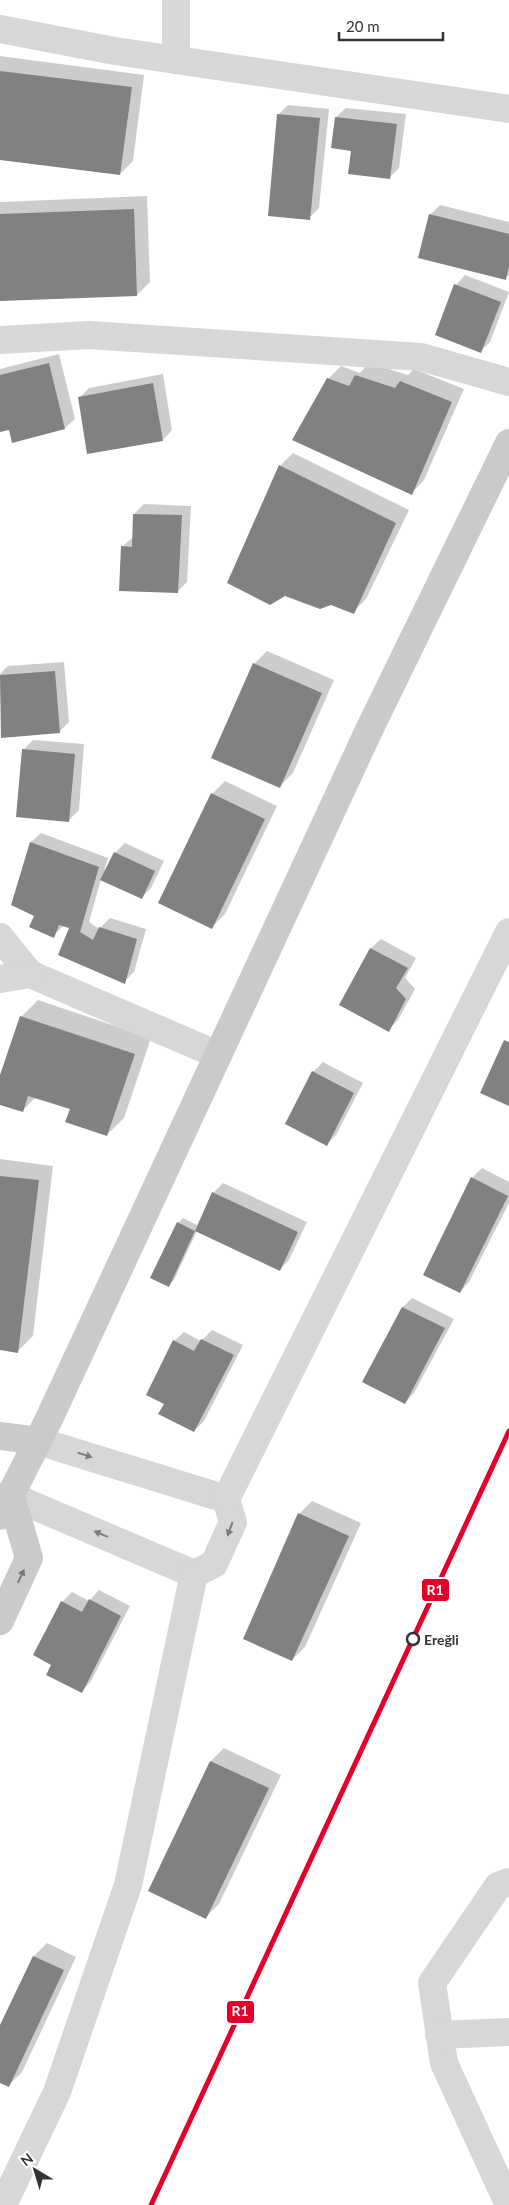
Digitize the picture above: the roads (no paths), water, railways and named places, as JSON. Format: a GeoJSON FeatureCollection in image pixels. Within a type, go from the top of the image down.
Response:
{"type":"FeatureCollection","features":[{"type":"Feature","properties":{"kind":"main road"},"geometry":{"type":"LineString","coordinates":[[0,1620],[29,1558],[3,1501],[38,1441],[370,728],[509,443]]}},
{"type":"Feature","properties":{"kind":"main road"},"geometry":{"type":"LineString","coordinates":[[0,1436],[38,1441]]}},
{"type":"Feature","properties":{"kind":"street"},"geometry":{"type":"LineString","coordinates":[[176,0],[176,60]]}},
{"type":"Feature","properties":{"kind":"street"},"geometry":{"type":"LineString","coordinates":[[0,29],[115,51],[509,110]]}},
{"type":"Feature","properties":{"kind":"street"},"geometry":{"type":"LineString","coordinates":[[0,340],[89,335],[421,357],[509,382]]}},
{"type":"Feature","properties":{"kind":"street"},"geometry":{"type":"LineString","coordinates":[[3,1501],[194,1574],[214,1564],[233,1522],[226,1499],[509,932]]}},
{"type":"Feature","properties":{"kind":"street"},"geometry":{"type":"LineString","coordinates":[[0,937],[30,974],[218,1055]]}},
{"type":"Feature","properties":{"kind":"street"},"geometry":{"type":"LineString","coordinates":[[0,979],[30,974]]}},
{"type":"Feature","properties":{"kind":"street"},"geometry":{"type":"LineString","coordinates":[[38,1441],[226,1499]]}},
{"type":"Feature","properties":{"kind":"street"},"geometry":{"type":"LineString","coordinates":[[3,2205],[57,2092],[128,1885],[194,1574]]}},
{"type":"Feature","properties":{"kind":"street"},"geometry":{"type":"LineString","coordinates":[[509,1882],[498,1886],[432,1983],[444,2063],[509,2205]]}},
{"type":"Feature","properties":{"kind":"street"},"geometry":{"type":"LineString","coordinates":[[439,2035],[509,2032]]}},
{"type":"Feature","properties":{"kind":"place","name":"Ereğli"},"geometry":{"type":"Point","coordinates":[413,1639]}}]}
